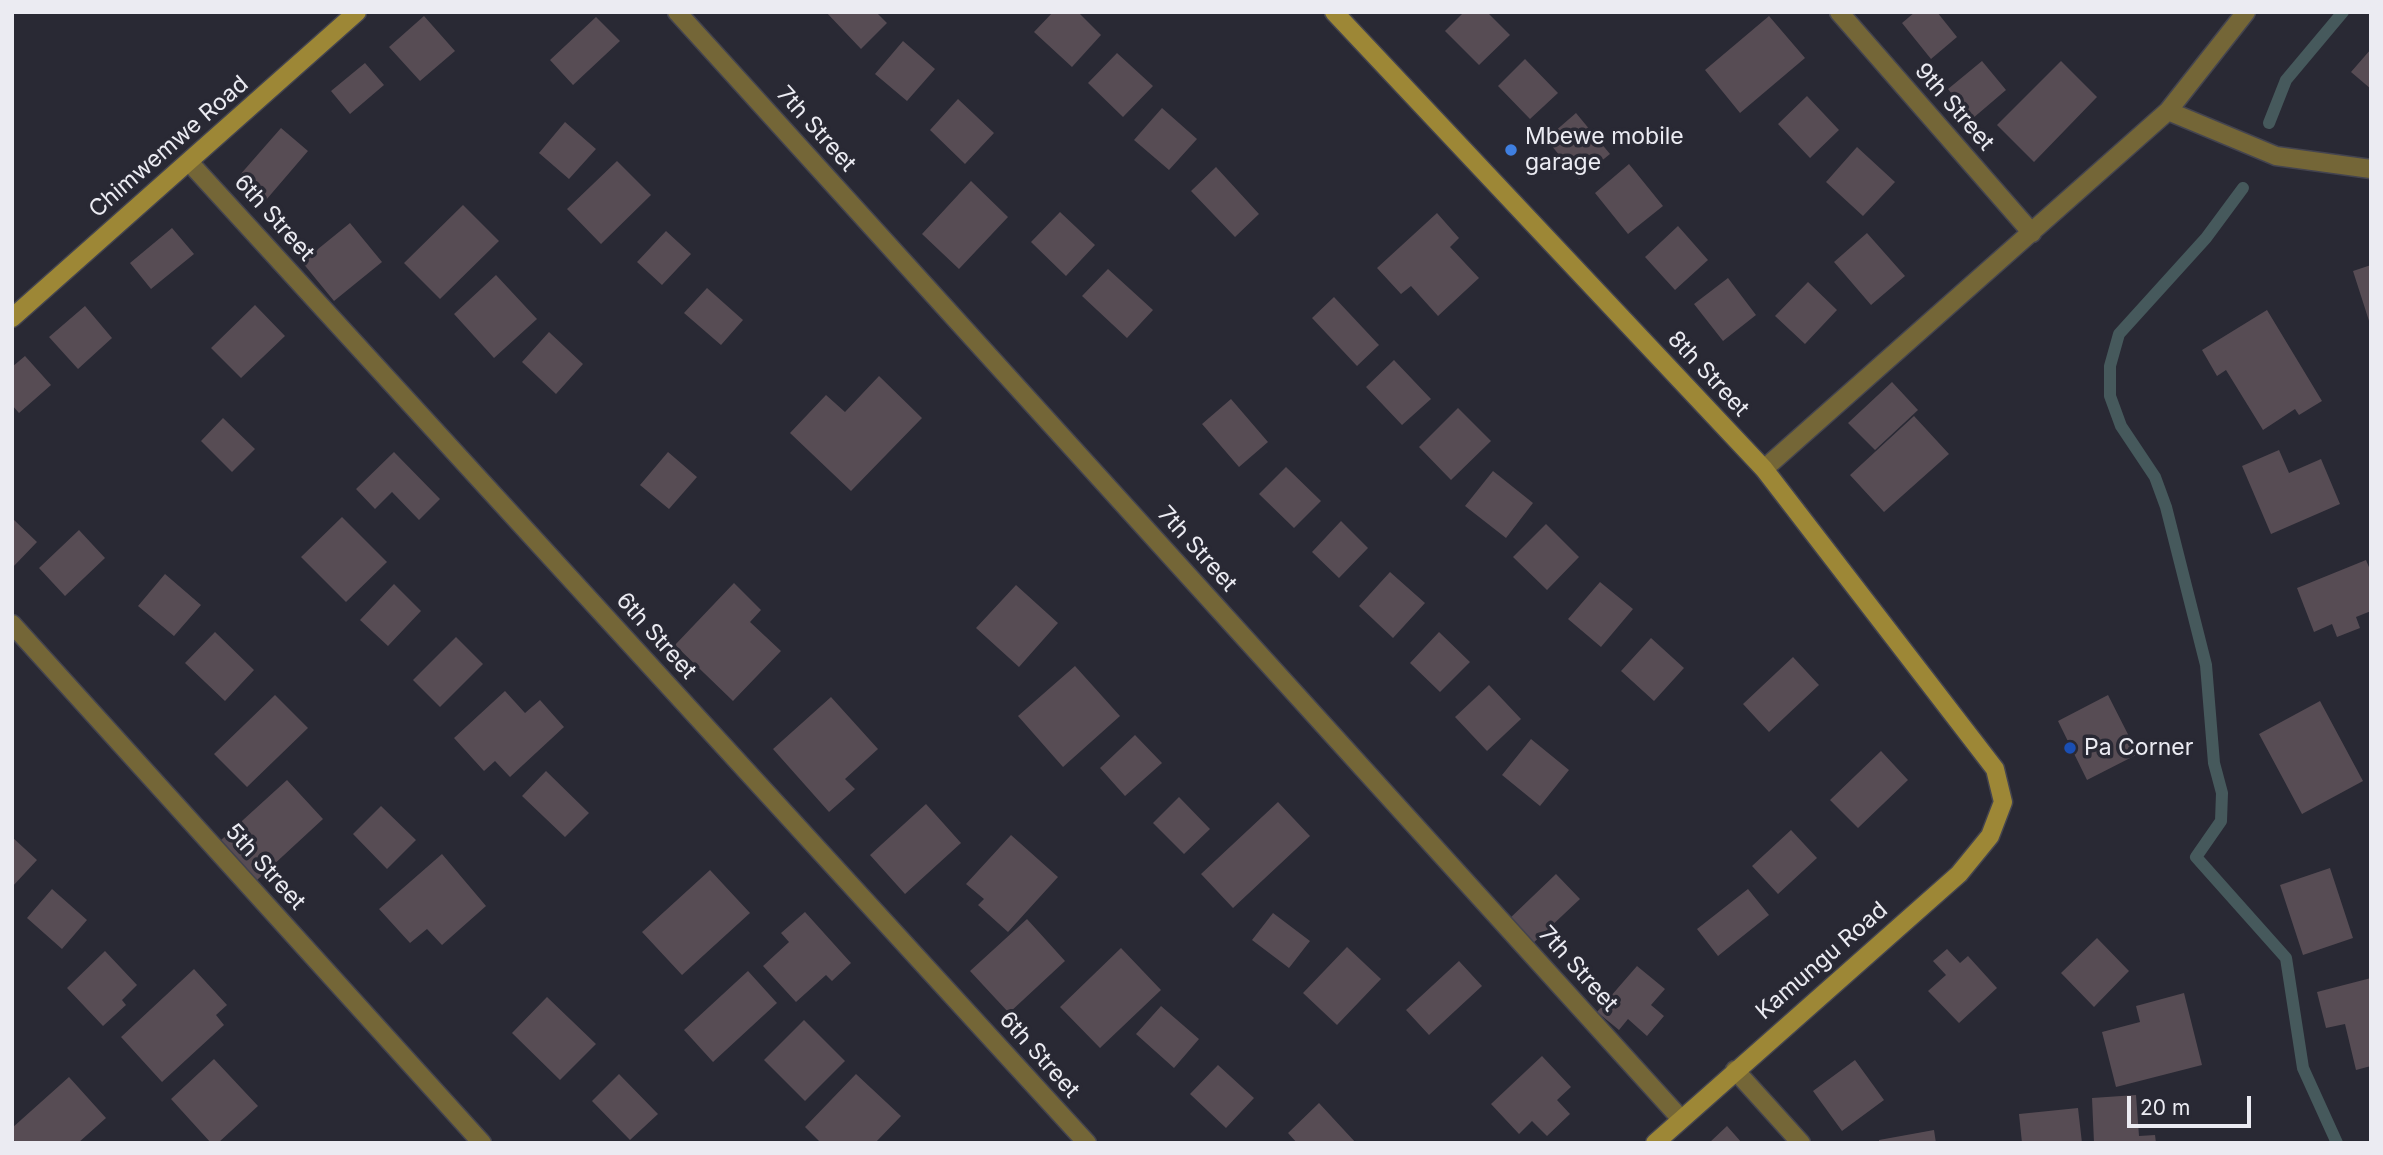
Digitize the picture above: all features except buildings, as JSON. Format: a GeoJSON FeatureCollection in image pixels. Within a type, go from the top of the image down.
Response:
{"type":"FeatureCollection","features":[{"type":"Feature","properties":{"kind":"street","name":"Chimwemwe Road"},"geometry":{"type":"LineString","coordinates":[[12,318],[190,163],[357,12]]}},
{"type":"Feature","properties":{"kind":"street","name":"7th Street"},"geometry":{"type":"LineString","coordinates":[[677,12],[1681,1119]]}},
{"type":"Feature","properties":{"kind":"street","name":"8th Street"},"geometry":{"type":"LineString","coordinates":[[1334,12],[1764,469],[1995,769],[2003,802]]}},
{"type":"Feature","properties":{"kind":"street","name":"9th Street"},"geometry":{"type":"LineString","coordinates":[[1839,12],[2032,233]]}},
{"type":"Feature","properties":{"kind":"street"},"geometry":{"type":"LineString","coordinates":[[1764,469],[2168,111],[2246,12]]}},
{"type":"Feature","properties":{"kind":"street"},"geometry":{"type":"LineString","coordinates":[[2168,111],[2276,156],[2371,169]]}},
{"type":"Feature","properties":{"kind":"street","name":"6th Street"},"geometry":{"type":"LineString","coordinates":[[190,163],[1087,1143]]}},
{"type":"Feature","properties":{"kind":"street","name":"5th Street"},"geometry":{"type":"LineString","coordinates":[[12,624],[482,1143]]}},
{"type":"Feature","properties":{"kind":"street","name":"Kamungu Road"},"geometry":{"type":"LineString","coordinates":[[1655,1143],[1959,874],[1990,836],[2003,802]]}},
{"type":"Feature","properties":{"kind":"street"},"geometry":{"type":"LineString","coordinates":[[1735,1070],[1801,1143]]}},
{"type":"Feature","properties":{"kind":"waterway"},"geometry":{"type":"LineString","coordinates":[[2269,123],[2286,80],[2343,12]]}},
{"type":"Feature","properties":{"kind":"waterway"},"geometry":{"type":"LineString","coordinates":[[2243,188],[2206,238],[2119,334],[2110,366],[2110,396],[2121,426],[2155,477],[2166,507],[2206,665],[2214,763],[2222,793],[2221,821],[2196,857],[2286,958],[2303,1068],[2337,1143]]}},
{"type":"Feature","properties":{"kind":"place","name":"Mbewe mobile garage"},"geometry":{"type":"Point","coordinates":[1511,150]}},
{"type":"Feature","properties":{"kind":"place","name":"Pa Corner"},"geometry":{"type":"Point","coordinates":[2070,748]}}]}
